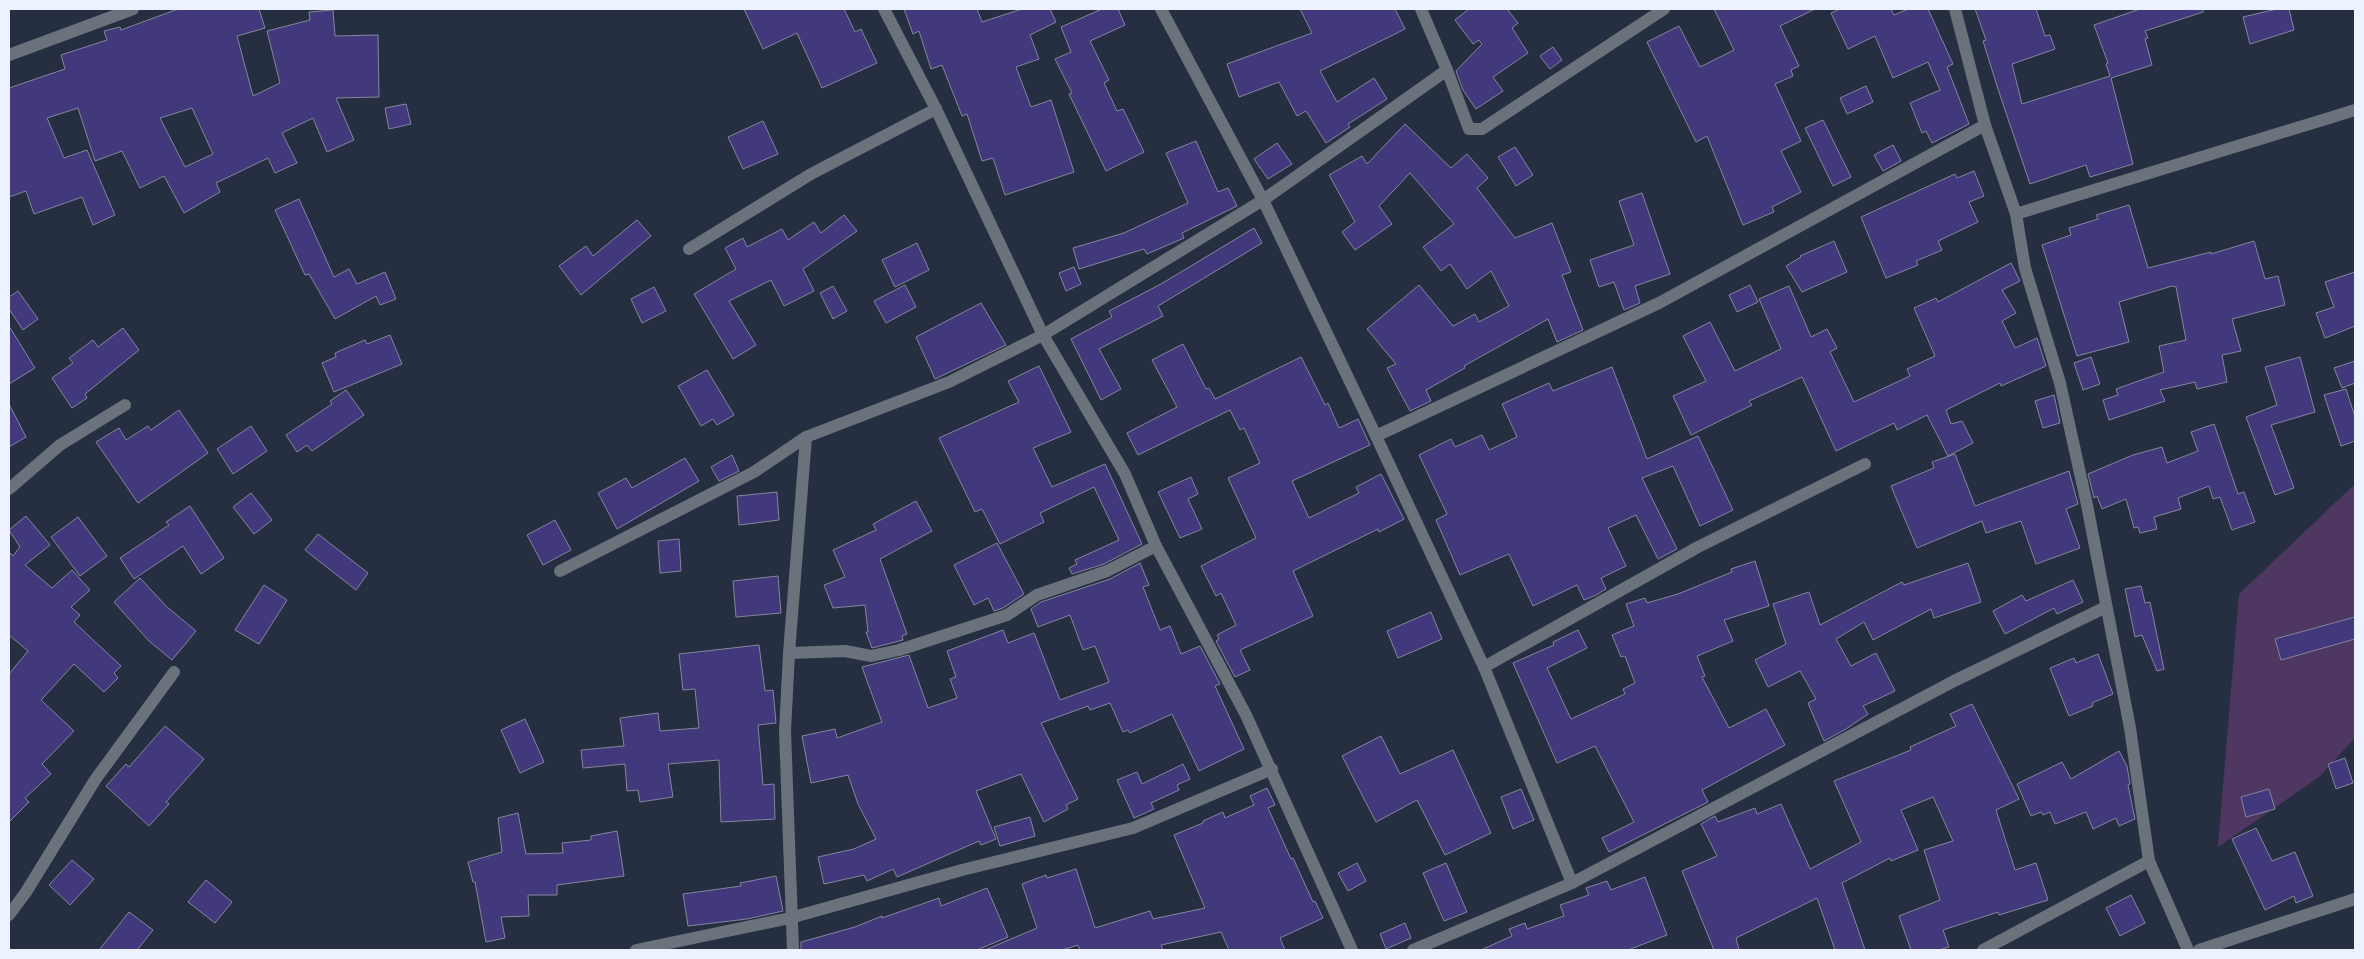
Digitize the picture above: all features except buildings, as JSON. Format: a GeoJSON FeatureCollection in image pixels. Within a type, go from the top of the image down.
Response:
{"type":"FeatureCollection","features":[{"type":"Feature","properties":{"kind":"street"},"geometry":{"type":"LineString","coordinates":[[9,56],[132,9]]}},
{"type":"Feature","properties":{"kind":"street"},"geometry":{"type":"LineString","coordinates":[[884,9],[936,109],[1043,335],[1125,474],[1156,546],[1246,715],[1352,950]]}},
{"type":"Feature","properties":{"kind":"street"},"geometry":{"type":"LineString","coordinates":[[1161,9],[1262,200],[1376,436],[1484,667],[1572,883]]}},
{"type":"Feature","properties":{"kind":"street"},"geometry":{"type":"LineString","coordinates":[[1421,9],[1447,70],[1468,129],[1482,129],[1664,9]]}},
{"type":"Feature","properties":{"kind":"street"},"geometry":{"type":"LineString","coordinates":[[1955,9],[1985,125],[2016,214],[2025,268],[2060,383],[2130,728],[2149,861],[2188,950]]}},
{"type":"Feature","properties":{"kind":"street"},"geometry":{"type":"LineString","coordinates":[[560,571],[754,472],[806,437],[949,382],[1043,335],[1262,200],[1447,70]]}},
{"type":"Feature","properties":{"kind":"street"},"geometry":{"type":"LineString","coordinates":[[689,249],[811,174],[936,109]]}},
{"type":"Feature","properties":{"kind":"street"},"geometry":{"type":"LineString","coordinates":[[2016,214],[2355,110]]}},
{"type":"Feature","properties":{"kind":"street"},"geometry":{"type":"LineString","coordinates":[[1376,436],[1660,302],[1985,125]]}},
{"type":"Feature","properties":{"kind":"street"},"geometry":{"type":"LineString","coordinates":[[9,489],[60,444],[125,405]]}},
{"type":"Feature","properties":{"kind":"street"},"geometry":{"type":"LineString","coordinates":[[793,950],[790,918],[785,731],[789,653],[806,437]]}},
{"type":"Feature","properties":{"kind":"street"},"geometry":{"type":"LineString","coordinates":[[1484,667],[1698,547],[1865,464]]}},
{"type":"Feature","properties":{"kind":"street"},"geometry":{"type":"LineString","coordinates":[[789,653],[845,651],[871,656],[899,650],[1007,615],[1037,595],[1108,571],[1156,546]]}},
{"type":"Feature","properties":{"kind":"street"},"geometry":{"type":"LineString","coordinates":[[1413,950],[1572,883],[1954,681],[2106,607]]}},
{"type":"Feature","properties":{"kind":"street"},"geometry":{"type":"LineString","coordinates":[[9,915],[26,892],[95,780],[174,672]]}},
{"type":"Feature","properties":{"kind":"street"},"geometry":{"type":"LineString","coordinates":[[636,950],[790,918],[962,870],[1133,828],[1272,770]]}},
{"type":"Feature","properties":{"kind":"street"},"geometry":{"type":"LineString","coordinates":[[1982,950],[2149,861]]}},
{"type":"Feature","properties":{"kind":"street"},"geometry":{"type":"LineString","coordinates":[[2199,950],[2355,899]]}},
{"type":"Feature","properties":{"kind":"shaded area"},"geometry":{"type":"Polygon","coordinates":[[[2355,484],[2355,738],[2319,777],[2218,847],[2239,594],[2355,484]]]}}]}
